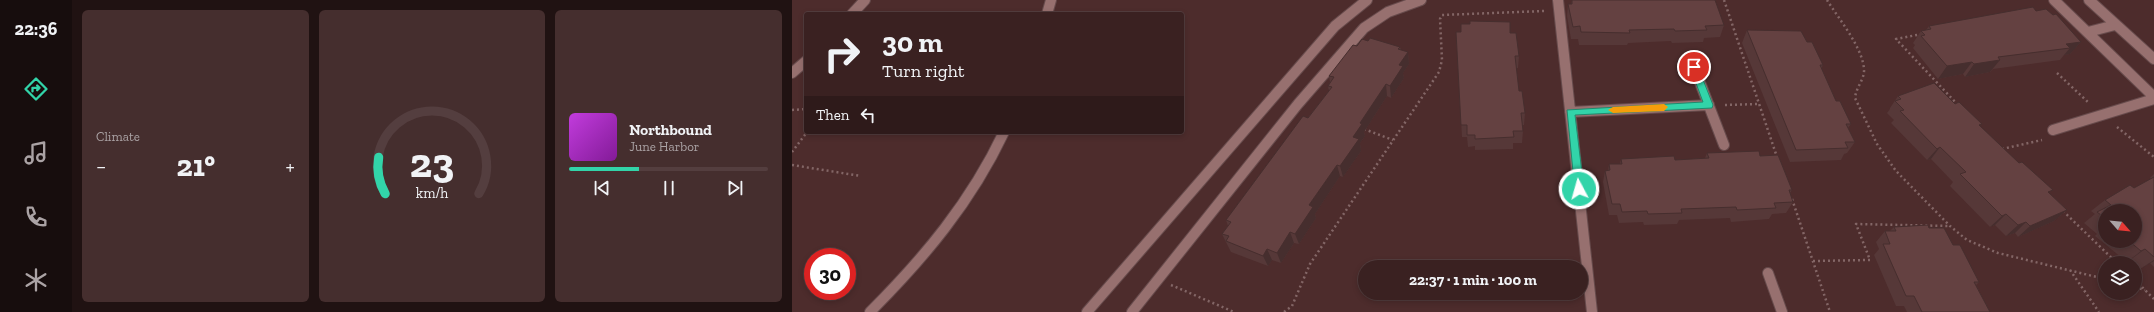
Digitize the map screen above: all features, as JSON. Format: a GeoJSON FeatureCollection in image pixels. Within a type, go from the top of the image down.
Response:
{"type":"FeatureCollection","features":[{"type":"Feature","properties":{"kind":"street"},"geometry":{"type":"LineString","coordinates":[[854,12],[865,0]]}},
{"type":"Feature","properties":{"kind":"street"},"geometry":{"type":"LineString","coordinates":[[1048,12],[1051,0]]}},
{"type":"Feature","properties":{"kind":"street"},"geometry":{"type":"LineString","coordinates":[[1087,312],[1335,26],[1367,0]]}},
{"type":"Feature","properties":{"kind":"street"},"geometry":{"type":"LineString","coordinates":[[1132,312],[1298,104],[1364,28],[1388,12],[1421,0]]}},
{"type":"Feature","properties":{"kind":"street"},"geometry":{"type":"LineString","coordinates":[[2054,0],[2154,98],[2056,129]]}},
{"type":"Feature","properties":{"kind":"street"},"geometry":{"type":"LineString","coordinates":[[2089,0],[2154,59]]}},
{"type":"Feature","properties":{"kind":"street"},"geometry":{"type":"LineString","coordinates":[[1558,5],[1592,312]]}},
{"type":"Feature","properties":{"kind":"street"},"geometry":{"type":"LineString","coordinates":[[2088,32],[2115,25]]}},
{"type":"Feature","properties":{"kind":"street"},"geometry":{"type":"LineString","coordinates":[[792,73],[804,63]]}},
{"type":"Feature","properties":{"kind":"street"},"geometry":{"type":"LineString","coordinates":[[1694,67],[1724,145]]}},
{"type":"Feature","properties":{"kind":"street"},"geometry":{"type":"LineString","coordinates":[[1570,112],[1709,105]]}},
{"type":"Feature","properties":{"kind":"street"},"geometry":{"type":"LineString","coordinates":[[870,312],[946,231],[982,176],[1003,134]]}},
{"type":"Feature","properties":{"kind":"street"},"geometry":{"type":"LineString","coordinates":[[1768,273],[1782,312]]}},
{"type":"Feature","properties":{"kind":"path"},"geometry":{"type":"LineString","coordinates":[[1724,0],[1780,164]]}},
{"type":"Feature","properties":{"kind":"path"},"geometry":{"type":"LineString","coordinates":[[1827,0],[1855,45],[1863,62],[1864,70],[1855,90],[1855,98],[1877,144],[1896,171],[1950,226],[1967,240],[1983,248],[2098,277]]}},
{"type":"Feature","properties":{"kind":"path"},"geometry":{"type":"LineString","coordinates":[[1284,312],[1292,306],[1310,264],[1439,72],[1442,60],[1440,19],[1442,15],[1558,5]]}},
{"type":"Feature","properties":{"kind":"path"},"geometry":{"type":"LineString","coordinates":[[1926,34],[1896,39],[1961,109]]}},
{"type":"Feature","properties":{"kind":"path"},"geometry":{"type":"LineString","coordinates":[[1709,105],[1759,104]]}},
{"type":"Feature","properties":{"kind":"path"},"geometry":{"type":"LineString","coordinates":[[792,110],[804,109]]}},
{"type":"Feature","properties":{"kind":"path"},"geometry":{"type":"LineString","coordinates":[[1356,126],[1393,140]]}},
{"type":"Feature","properties":{"kind":"path"},"geometry":{"type":"LineString","coordinates":[[2005,155],[1999,150],[2057,136],[2060,131],[2056,129]]}},
{"type":"Feature","properties":{"kind":"path"},"geometry":{"type":"LineString","coordinates":[[792,152],[806,134]]}},
{"type":"Feature","properties":{"kind":"path"},"geometry":{"type":"LineString","coordinates":[[792,165],[861,176]]}},
{"type":"Feature","properties":{"kind":"path"},"geometry":{"type":"LineString","coordinates":[[1790,193],[1830,312]]}},
{"type":"Feature","properties":{"kind":"path"},"geometry":{"type":"LineString","coordinates":[[2061,209],[2110,256]]}},
{"type":"Feature","properties":{"kind":"path"},"geometry":{"type":"LineString","coordinates":[[1813,261],[1870,260],[1856,224],[1950,226]]}},
{"type":"Feature","properties":{"kind":"path"},"geometry":{"type":"LineString","coordinates":[[2070,270],[2099,312]]}},
{"type":"Feature","properties":{"kind":"path"},"geometry":{"type":"LineString","coordinates":[[1158,279],[1234,312]]}},
{"type":"Feature","properties":{"kind":"path"},"geometry":{"type":"LineString","coordinates":[[2142,287],[2154,299]]}},
{"type":"Feature","properties":{"kind":"building"},"geometry":{"type":"Polygon","coordinates":[[[1572,0],[1715,0],[1724,25],[1705,26],[1707,30],[1629,30],[1630,33],[1581,32],[1580,26],[1573,27],[1568,4],[1572,4],[1572,0]]]}},
{"type":"Feature","properties":{"kind":"building"},"geometry":{"type":"Polygon","coordinates":[[[2033,7],[2036,11],[2046,9],[2053,15],[2056,14],[2081,42],[2066,44],[2070,48],[1998,57],[2000,60],[1974,64],[1972,62],[1947,66],[1921,36],[1925,35],[1921,31],[1931,29],[1929,26],[2033,7]]]}},
{"type":"Feature","properties":{"kind":"building"},"geometry":{"type":"Polygon","coordinates":[[[1470,21],[1510,22],[1510,33],[1516,33],[1519,56],[1515,56],[1519,91],[1522,91],[1525,113],[1521,113],[1523,131],[1513,131],[1514,137],[1475,139],[1475,135],[1467,135],[1467,125],[1461,125],[1456,32],[1461,32],[1461,24],[1470,24],[1470,21]]]}},
{"type":"Feature","properties":{"kind":"building"},"geometry":{"type":"Polygon","coordinates":[[[1747,30],[1801,31],[1807,42],[1812,42],[1823,65],[1820,65],[1836,101],[1840,101],[1851,124],[1846,124],[1855,142],[1845,142],[1848,148],[1796,150],[1747,30]]]}},
{"type":"Feature","properties":{"kind":"building"},"geometry":{"type":"Polygon","coordinates":[[[1370,38],[1400,47],[1398,49],[1408,52],[1399,65],[1403,66],[1390,86],[1386,84],[1360,123],[1362,124],[1353,137],[1359,139],[1340,166],[1337,165],[1309,205],[1313,207],[1295,234],[1290,232],[1277,253],[1267,249],[1263,256],[1226,241],[1229,236],[1222,234],[1231,222],[1226,220],[1303,116],[1308,118],[1332,87],[1328,86],[1334,77],[1329,76],[1353,45],[1357,46],[1362,39],[1368,41],[1370,38]]]}},
{"type":"Feature","properties":{"kind":"building"},"geometry":{"type":"Polygon","coordinates":[[[1934,83],[1955,104],[1959,102],[1982,124],[1979,125],[2019,163],[2022,162],[2053,190],[2048,192],[2067,210],[2030,226],[2026,222],[2018,225],[2006,214],[2002,216],[1960,174],[1966,172],[1940,147],[1937,149],[1900,111],[1904,110],[1895,101],[1901,99],[1898,96],[1934,83]]]}},
{"type":"Feature","properties":{"kind":"building"},"geometry":{"type":"Polygon","coordinates":[[[1759,151],[1760,156],[1778,155],[1792,190],[1789,190],[1793,202],[1774,203],[1776,208],[1737,210],[1736,207],[1681,209],[1682,213],[1648,214],[1647,211],[1622,212],[1620,204],[1612,204],[1605,171],[1610,170],[1609,164],[1622,164],[1621,159],[1674,156],[1675,160],[1709,158],[1707,153],[1759,151]]]}},
{"type":"Feature","properties":{"kind":"building"},"geometry":{"type":"Polygon","coordinates":[[[2154,177],[2154,257],[2145,249],[2141,251],[2137,248],[2142,248],[2142,204],[2110,204],[2105,200],[2130,185],[2134,188],[2154,177]]]}},
{"type":"Feature","properties":{"kind":"building"},"geometry":{"type":"Polygon","coordinates":[[[1928,225],[1929,228],[1944,228],[1953,245],[1960,245],[1979,282],[1974,282],[1990,312],[1922,312],[1914,296],[1906,296],[1883,244],[1890,244],[1885,231],[1896,231],[1894,227],[1928,225]]]}},
{"type":"Feature","properties":{"kind":"slow traffic"},"geometry":{"type":"LineString","coordinates":[[1613,110],[1664,107]]}},
{"type":"Feature","properties":{"kind":"route"},"geometry":{"type":"LineString","coordinates":[[1579,189],[1570,112],[1709,105],[1694,67]]}}]}
